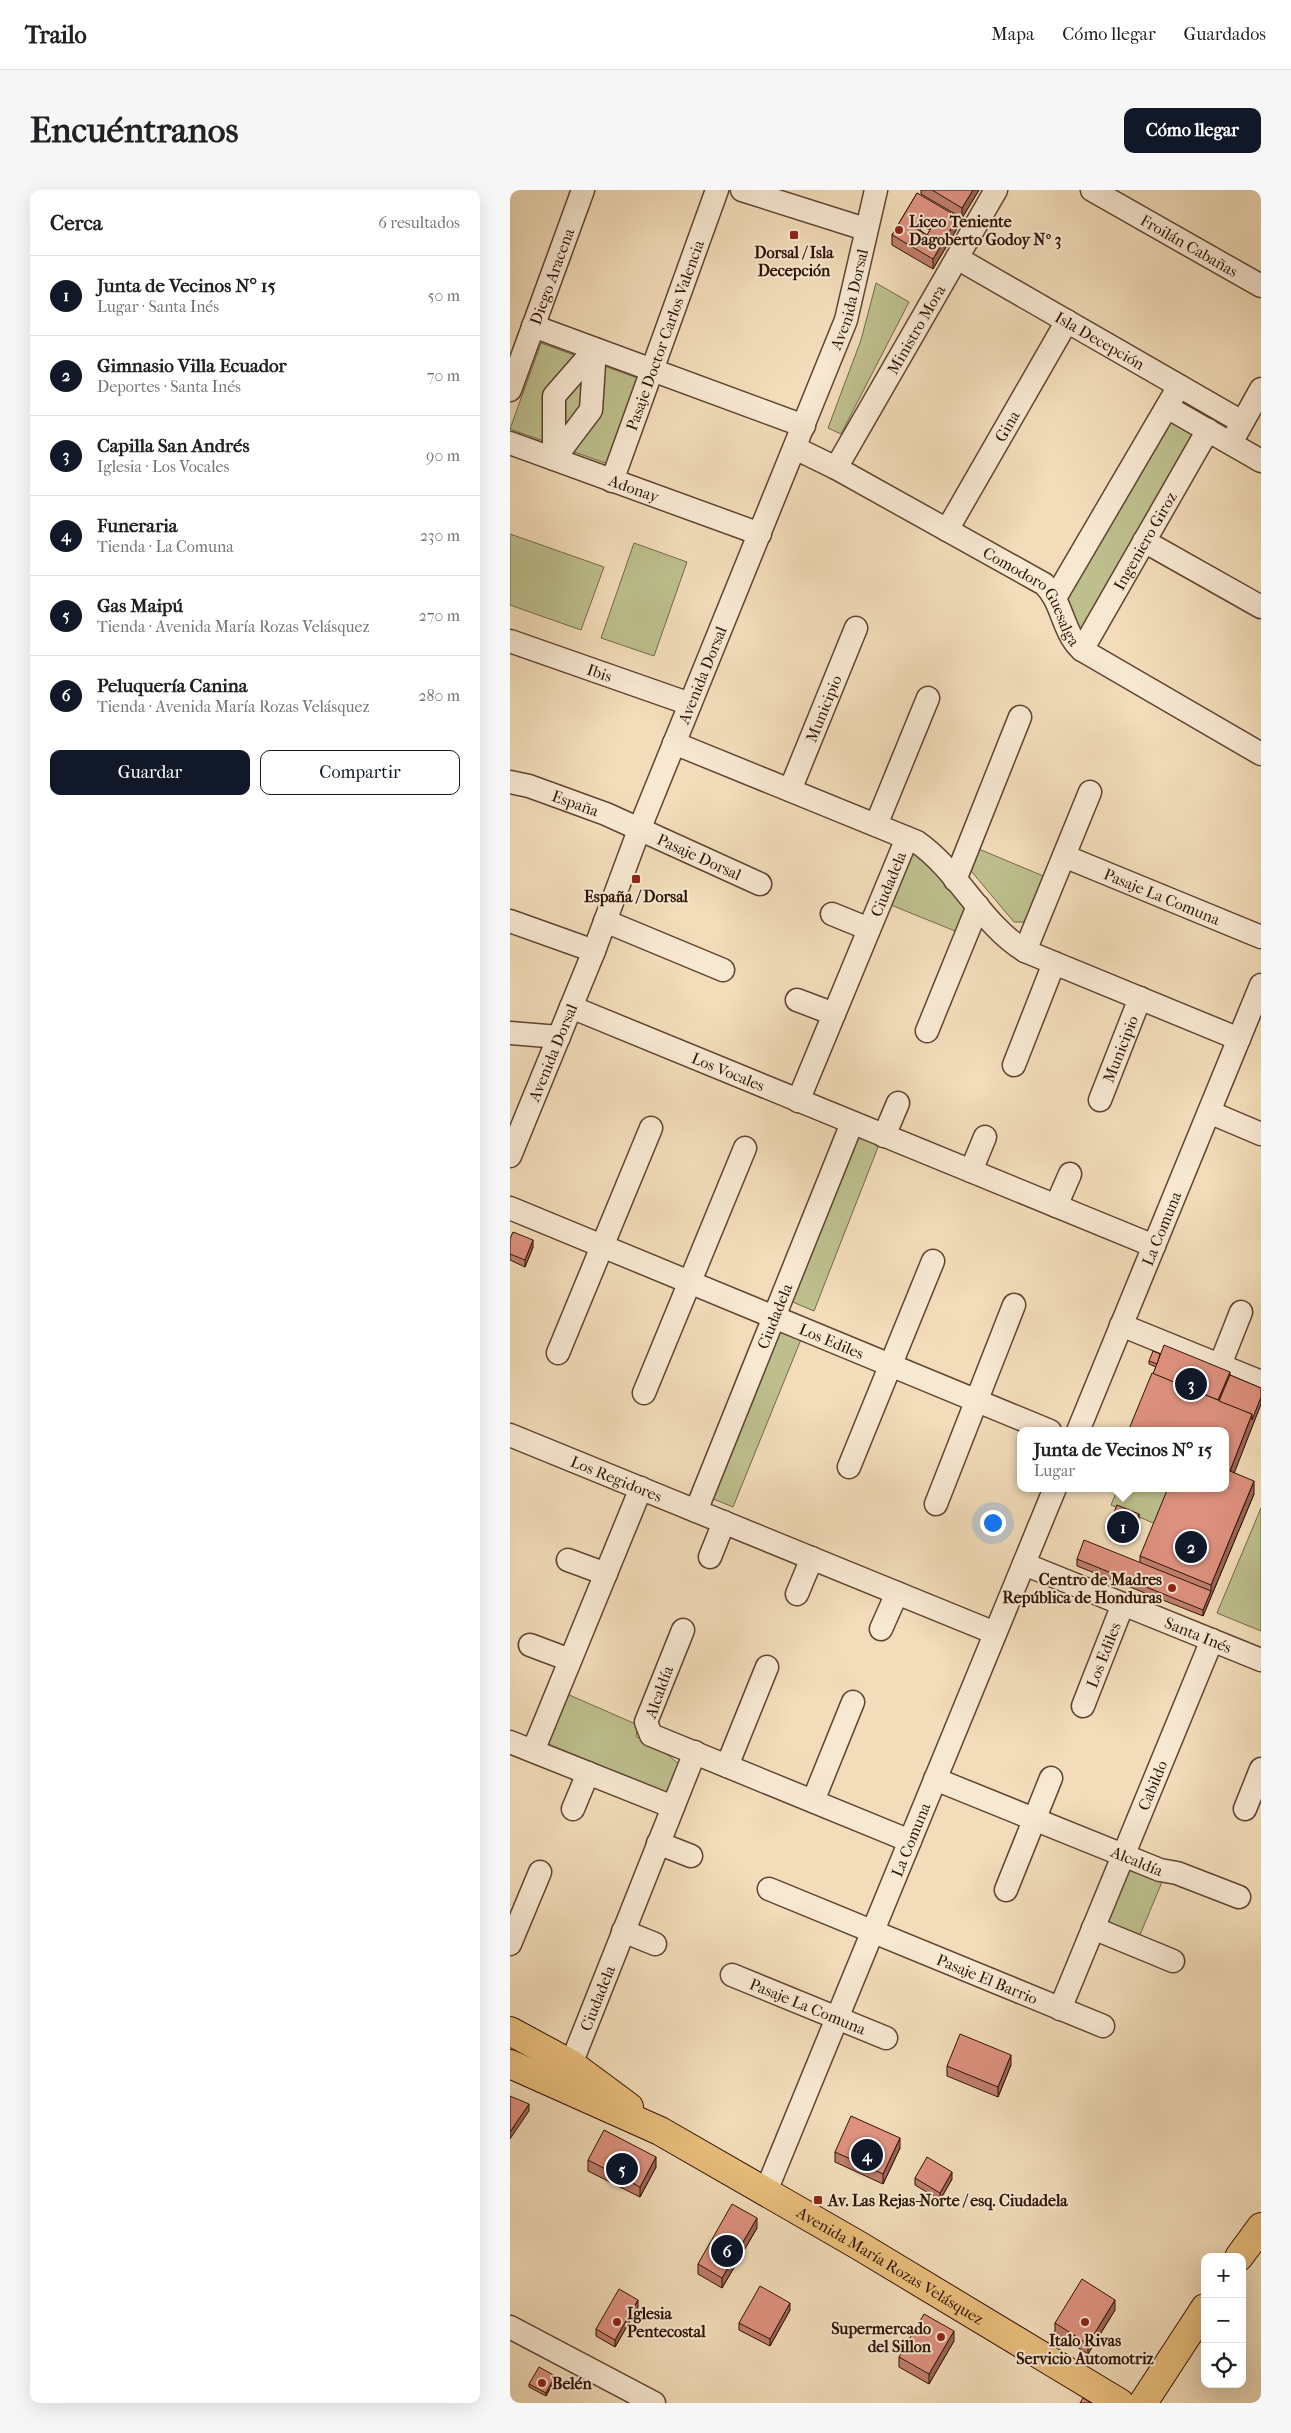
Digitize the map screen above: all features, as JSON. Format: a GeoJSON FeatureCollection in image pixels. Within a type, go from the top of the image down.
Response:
{"type":"FeatureCollection","features":[{"type":"Feature","properties":{"kind":"main road","name":"Avenida María Rozas Velásquez"},"geometry":{"type":"LineString","coordinates":[[510,2031],[571,2064],[660,2131]]}},
{"type":"Feature","properties":{"kind":"main road","name":"Avenida María Rozas Velásquez"},"geometry":{"type":"LineString","coordinates":[[510,2064],[660,2131],[949,2298],[1120,2403]]}},
{"type":"Feature","properties":{"kind":"main road"},"geometry":{"type":"LineString","coordinates":[[1242,2253],[1261,2227]]}},
{"type":"Feature","properties":{"kind":"main road"},"geometry":{"type":"LineString","coordinates":[[1143,2403],[1201,2314]]}},
{"type":"Feature","properties":{"kind":"street","name":"Diego Aracena"},"geometry":{"type":"LineString","coordinates":[[510,390],[583,190]]}},
{"type":"Feature","properties":{"kind":"street","name":"Pasaje Doctor Carlos Valencia"},"geometry":{"type":"LineString","coordinates":[[612,480],[717,190]]}},
{"type":"Feature","properties":{"kind":"street"},"geometry":{"type":"LineString","coordinates":[[742,190],[865,228]]}},
{"type":"Feature","properties":{"kind":"street","name":"Avenida Dorsal"},"geometry":{"type":"LineString","coordinates":[[510,1155],[594,951],[639,830],[846,320],[865,228],[876,190]]}},
{"type":"Feature","properties":{"kind":"street","name":"Ministro Mora"},"geometry":{"type":"LineString","coordinates":[[836,468],[996,190]]}},
{"type":"Feature","properties":{"kind":"street","name":"Froilán Cabañas"},"geometry":{"type":"LineString","coordinates":[[1092,190],[1261,286]]}},
{"type":"Feature","properties":{"kind":"street","name":"Isla Decepción"},"geometry":{"type":"LineString","coordinates":[[957,258],[1242,422]]}},
{"type":"Feature","properties":{"kind":"street","name":"Gina"},"geometry":{"type":"LineString","coordinates":[[947,530],[1067,321]]}},
{"type":"Feature","properties":{"kind":"street"},"geometry":{"type":"LineString","coordinates":[[533,326],[804,426]]}},
{"type":"Feature","properties":{"kind":"street"},"geometry":{"type":"LineString","coordinates":[[554,459],[554,396],[595,349]]}},
{"type":"Feature","properties":{"kind":"street"},"geometry":{"type":"LineString","coordinates":[[554,459],[591,410],[595,349]]}},
{"type":"Feature","properties":{"kind":"street"},"geometry":{"type":"LineString","coordinates":[[1055,598],[1179,386]]}},
{"type":"Feature","properties":{"kind":"street"},"geometry":{"type":"LineString","coordinates":[[1230,443],[1261,389]]}},
{"type":"Feature","properties":{"kind":"street"},"geometry":{"type":"LineString","coordinates":[[1167,407],[1261,461]]}},
{"type":"Feature","properties":{"kind":"street","name":"Ingeniero Giroz"},"geometry":{"type":"LineString","coordinates":[[1082,650],[1208,430]]}},
{"type":"Feature","properties":{"kind":"street","name":"Adonay"},"geometry":{"type":"LineString","coordinates":[[510,443],[760,534]]}},
{"type":"Feature","properties":{"kind":"street","name":"Comodoro Guesalga"},"geometry":{"type":"LineString","coordinates":[[795,448],[836,468],[1039,581],[1055,598],[1071,638],[1082,650],[1261,754]]}},
{"type":"Feature","properties":{"kind":"street"},"geometry":{"type":"LineString","coordinates":[[1144,541],[1261,607]]}},
{"type":"Feature","properties":{"kind":"street","name":"Municipio"},"geometry":{"type":"LineString","coordinates":[[790,790],[856,628]]}},
{"type":"Feature","properties":{"kind":"street","name":"Ibis"},"geometry":{"type":"LineString","coordinates":[[510,641],[690,704]]}},
{"type":"Feature","properties":{"kind":"street"},"geometry":{"type":"LineString","coordinates":[[876,825],[928,698]]}},
{"type":"Feature","properties":{"kind":"street"},"geometry":{"type":"LineString","coordinates":[[955,880],[1020,717]]}},
{"type":"Feature","properties":{"kind":"street","name":"Municipio"},"geometry":{"type":"LineString","coordinates":[[674,743],[907,838],[934,855],[1004,934],[1025,951],[1140,998],[1248,1032]]}},
{"type":"Feature","properties":{"kind":"street","name":"España"},"geometry":{"type":"LineString","coordinates":[[510,782],[529,786],[606,814],[639,830]]}},
{"type":"Feature","properties":{"kind":"street"},"geometry":{"type":"LineString","coordinates":[[1025,951],[1090,792]]}},
{"type":"Feature","properties":{"kind":"street","name":"Pasaje Dorsal"},"geometry":{"type":"LineString","coordinates":[[639,830],[760,884]]}},
{"type":"Feature","properties":{"kind":"street","name":"Ciudadela"},"geometry":{"type":"LineString","coordinates":[[798,1101],[907,838]]}},
{"type":"Feature","properties":{"kind":"street","name":"Pasaje La Comuna"},"geometry":{"type":"LineString","coordinates":[[1064,856],[1261,937]]}},
{"type":"Feature","properties":{"kind":"street"},"geometry":{"type":"LineString","coordinates":[[927,1031],[978,906]]}},
{"type":"Feature","properties":{"kind":"street","name":"Ciudadela"},"geometry":{"type":"LineString","coordinates":[[832,914],[869,929]]}},
{"type":"Feature","properties":{"kind":"street"},"geometry":{"type":"LineString","coordinates":[[510,921],[594,951]]}},
{"type":"Feature","properties":{"kind":"street"},"geometry":{"type":"LineString","coordinates":[[605,921],[723,970]]}},
{"type":"Feature","properties":{"kind":"street"},"geometry":{"type":"LineString","coordinates":[[1014,1064],[1054,963]]}},
{"type":"Feature","properties":{"kind":"street","name":"La Comuna"},"geometry":{"type":"LineString","coordinates":[[1080,1427],[1209,1112],[1248,1032],[1261,985]]}},
{"type":"Feature","properties":{"kind":"street","name":"Municipio"},"geometry":{"type":"LineString","coordinates":[[1100,1100],[1140,998]]}},
{"type":"Feature","properties":{"kind":"street"},"geometry":{"type":"LineString","coordinates":[[797,1000],[834,1014]]}},
{"type":"Feature","properties":{"kind":"street","name":"Los Vocales"},"geometry":{"type":"LineString","coordinates":[[571,1007],[1154,1246]]}},
{"type":"Feature","properties":{"kind":"street"},"geometry":{"type":"LineString","coordinates":[[510,1033],[559,1037]]}},
{"type":"Feature","properties":{"kind":"street"},"geometry":{"type":"LineString","coordinates":[[884,1136],[898,1103]]}},
{"type":"Feature","properties":{"kind":"street"},"geometry":{"type":"LineString","coordinates":[[1209,1112],[1261,1134]]}},
{"type":"Feature","properties":{"kind":"street","name":"Ciudadela"},"geometry":{"type":"LineString","coordinates":[[696,1511],[852,1123]]}},
{"type":"Feature","properties":{"kind":"street"},"geometry":{"type":"LineString","coordinates":[[558,1353],[651,1128]]}},
{"type":"Feature","properties":{"kind":"street"},"geometry":{"type":"LineString","coordinates":[[971,1171],[985,1137]]}},
{"type":"Feature","properties":{"kind":"street"},"geometry":{"type":"LineString","coordinates":[[644,1393],[744,1148]]}},
{"type":"Feature","properties":{"kind":"street"},"geometry":{"type":"LineString","coordinates":[[1056,1206],[1070,1174]]}},
{"type":"Feature","properties":{"kind":"street","name":"Los Ediles"},"geometry":{"type":"LineString","coordinates":[[510,1208],[1041,1427]]}},
{"type":"Feature","properties":{"kind":"street"},"geometry":{"type":"LineString","coordinates":[[849,1467],[932,1261]]}},
{"type":"Feature","properties":{"kind":"street"},"geometry":{"type":"LineString","coordinates":[[936,1504],[1014,1305]]}},
{"type":"Feature","properties":{"kind":"street"},"geometry":{"type":"LineString","coordinates":[[1220,1365],[1241,1312]]}},
{"type":"Feature","properties":{"kind":"street"},"geometry":{"type":"LineString","coordinates":[[1122,1325],[1261,1382]]}},
{"type":"Feature","properties":{"kind":"street","name":"Los Regidores"},"geometry":{"type":"LineString","coordinates":[[510,1435],[995,1633]]}},
{"type":"Feature","properties":{"kind":"street"},"geometry":{"type":"LineString","coordinates":[[533,1751],[641,1488]]}},
{"type":"Feature","properties":{"kind":"street","name":"La Comuna"},"geometry":{"type":"LineString","coordinates":[[766,2191],[1053,1492]]}},
{"type":"Feature","properties":{"kind":"street"},"geometry":{"type":"LineString","coordinates":[[710,1557],[724,1522]]}},
{"type":"Feature","properties":{"kind":"street"},"geometry":{"type":"LineString","coordinates":[[797,1594],[812,1558]]}},
{"type":"Feature","properties":{"kind":"street"},"geometry":{"type":"LineString","coordinates":[[568,1560],[606,1574]]}},
{"type":"Feature","properties":{"kind":"street","name":"Santa Inés"},"geometry":{"type":"LineString","coordinates":[[1024,1564],[1261,1660]]}},
{"type":"Feature","properties":{"kind":"street"},"geometry":{"type":"LineString","coordinates":[[881,1629],[897,1593]]}},
{"type":"Feature","properties":{"kind":"street","name":"Los Ediles"},"geometry":{"type":"LineString","coordinates":[[1082,1706],[1123,1604]]}},
{"type":"Feature","properties":{"kind":"street","name":"Alcaldía"},"geometry":{"type":"LineString","coordinates":[[683,1630],[646,1722],[651,1735],[910,1841]]}},
{"type":"Feature","properties":{"kind":"street","name":"Cabildo"},"geometry":{"type":"LineString","coordinates":[[1060,2009],[1212,1640]]}},
{"type":"Feature","properties":{"kind":"street"},"geometry":{"type":"LineString","coordinates":[[530,1645],[570,1660]]}},
{"type":"Feature","properties":{"kind":"street"},"geometry":{"type":"LineString","coordinates":[[727,1766],[767,1667]]}},
{"type":"Feature","properties":{"kind":"street"},"geometry":{"type":"LineString","coordinates":[[813,1801],[853,1702]]}},
{"type":"Feature","properties":{"kind":"street"},"geometry":{"type":"LineString","coordinates":[[510,1742],[673,1807]]}},
{"type":"Feature","properties":{"kind":"street","name":"Ciudadela"},"geometry":{"type":"LineString","coordinates":[[571,2064],[694,1752]]}},
{"type":"Feature","properties":{"kind":"street"},"geometry":{"type":"LineString","coordinates":[[1245,1809],[1261,1769]]}},
{"type":"Feature","properties":{"kind":"street"},"geometry":{"type":"LineString","coordinates":[[573,1809],[588,1773]]}},
{"type":"Feature","properties":{"kind":"street"},"geometry":{"type":"LineString","coordinates":[[1006,1890],[1051,1778]]}},
{"type":"Feature","properties":{"kind":"street","name":"Alcaldía"},"geometry":{"type":"LineString","coordinates":[[935,1779],[1123,1856],[1239,1897]]}},
{"type":"Feature","properties":{"kind":"street"},"geometry":{"type":"LineString","coordinates":[[658,1843],[691,1856]]}},
{"type":"Feature","properties":{"kind":"street"},"geometry":{"type":"LineString","coordinates":[[510,1944],[540,1872]]}},
{"type":"Feature","properties":{"kind":"street"},"geometry":{"type":"LineString","coordinates":[[769,1889],[873,1932]]}},
{"type":"Feature","properties":{"kind":"street"},"geometry":{"type":"LineString","coordinates":[[1094,1928],[1173,1961]]}},
{"type":"Feature","properties":{"kind":"street"},"geometry":{"type":"LineString","coordinates":[[623,1931],[656,1944]]}},
{"type":"Feature","properties":{"kind":"street","name":"Pasaje El Barrio"},"geometry":{"type":"LineString","coordinates":[[873,1932],[1103,2026]]}},
{"type":"Feature","properties":{"kind":"street","name":"Pasaje La Comuna"},"geometry":{"type":"LineString","coordinates":[[732,1975],[886,2038]]}},
{"type":"Feature","properties":{"kind":"street"},"geometry":{"type":"LineString","coordinates":[[510,2327],[654,2403]]}},
{"type":"Feature","properties":{"kind":"green space"},"geometry":{"type":"Polygon","coordinates":[[[876,283],[909,302],[841,434],[828,428],[861,340],[876,283]]]}},
{"type":"Feature","properties":{"kind":"green space"},"geometry":{"type":"Polygon","coordinates":[[[541,343],[640,379],[608,464],[510,429],[541,343]]]}},
{"type":"Feature","properties":{"kind":"green space"},"geometry":{"type":"Polygon","coordinates":[[[1166,417],[1200,436],[1084,637],[1060,595],[1166,417]]]}},
{"type":"Feature","properties":{"kind":"green space"},"geometry":{"type":"Polygon","coordinates":[[[510,534],[604,567],[581,630],[510,605],[510,534]]]}},
{"type":"Feature","properties":{"kind":"green space"},"geometry":{"type":"Polygon","coordinates":[[[634,543],[687,562],[654,656],[601,638],[634,543]]]}},
{"type":"Feature","properties":{"kind":"green space"},"geometry":{"type":"Polygon","coordinates":[[[974,847],[1048,878],[1029,922],[1014,922],[966,865],[974,847]]]}},
{"type":"Feature","properties":{"kind":"green space"},"geometry":{"type":"Polygon","coordinates":[[[907,852],[917,853],[969,911],[960,933],[886,903],[907,852]]]}},
{"type":"Feature","properties":{"kind":"green space"},"geometry":{"type":"Polygon","coordinates":[[[854,1132],[880,1142],[814,1311],[788,1300],[854,1132]]]}},
{"type":"Feature","properties":{"kind":"green space"},"geometry":{"type":"Polygon","coordinates":[[[776,1326],[802,1337],[733,1507],[706,1496],[776,1326]]]}},
{"type":"Feature","properties":{"kind":"green space"},"geometry":{"type":"Polygon","coordinates":[[[1116,1492],[1171,1492],[1158,1525],[1111,1505],[1116,1492]]]}},
{"type":"Feature","properties":{"kind":"green space"},"geometry":{"type":"Polygon","coordinates":[[[1261,1508],[1261,1631],[1217,1613],[1261,1508]]]}},
{"type":"Feature","properties":{"kind":"green space"},"geometry":{"type":"Polygon","coordinates":[[[567,1694],[638,1725],[636,1737],[651,1741],[680,1765],[673,1795],[546,1743],[567,1694]]]}},
{"type":"Feature","properties":{"kind":"green space"},"geometry":{"type":"Polygon","coordinates":[[[1126,1867],[1162,1882],[1137,1942],[1100,1927],[1126,1867]]]}},
{"type":"Feature","properties":{"kind":"building"},"geometry":{"type":"Polygon","coordinates":[[[932,190],[973,190],[962,208],[932,190]]]}},
{"type":"Feature","properties":{"kind":"building"},"geometry":{"type":"Polygon","coordinates":[[[917,193],[958,217],[933,259],[892,235],[917,193]],[[922,216],[915,228],[927,235],[934,223],[922,216]]]}},
{"type":"Feature","properties":{"kind":"building"},"geometry":{"type":"Polygon","coordinates":[[[513,1232],[533,1240],[525,1260],[510,1254],[510,1239],[513,1232]]]}},
{"type":"Feature","properties":{"kind":"building"},"geometry":{"type":"Polygon","coordinates":[[[1164,1345],[1230,1372],[1218,1400],[1153,1374],[1164,1345]]]}},
{"type":"Feature","properties":{"kind":"building"},"geometry":{"type":"Polygon","coordinates":[[[1153,1351],[1160,1354],[1157,1364],[1149,1361],[1153,1351]]]}},
{"type":"Feature","properties":{"kind":"building"},"geometry":{"type":"Polygon","coordinates":[[[1152,1373],[1252,1414],[1230,1471],[1254,1481],[1211,1585],[1140,1556],[1166,1492],[1229,1492],[1229,1427],[1130,1427],[1152,1373]]]}},
{"type":"Feature","properties":{"kind":"building"},"geometry":{"type":"Polygon","coordinates":[[[1230,1375],[1261,1388],[1261,1397],[1252,1420],[1252,1414],[1219,1401],[1230,1375]]]}},
{"type":"Feature","properties":{"kind":"building"},"geometry":{"type":"Polygon","coordinates":[[[1117,1505],[1139,1514],[1129,1536],[1108,1527],[1117,1505]]]}},
{"type":"Feature","properties":{"kind":"building"},"geometry":{"type":"Polygon","coordinates":[[[1084,1540],[1211,1591],[1203,1610],[1077,1559],[1084,1540]]]}},
{"type":"Feature","properties":{"kind":"building"},"geometry":{"type":"Polygon","coordinates":[[[960,2034],[1011,2055],[998,2087],[947,2066],[960,2034]]]}},
{"type":"Feature","properties":{"kind":"building"},"geometry":{"type":"Polygon","coordinates":[[[510,2096],[529,2104],[510,2132],[510,2096]]]}},
{"type":"Feature","properties":{"kind":"building"},"geometry":{"type":"Polygon","coordinates":[[[851,2116],[900,2138],[883,2174],[835,2152],[851,2116]]]}},
{"type":"Feature","properties":{"kind":"building"},"geometry":{"type":"Polygon","coordinates":[[[604,2130],[656,2157],[640,2187],[588,2160],[604,2130]]]}},
{"type":"Feature","properties":{"kind":"building"},"geometry":{"type":"Polygon","coordinates":[[[927,2157],[952,2172],[940,2193],[915,2178],[927,2157]]]}},
{"type":"Feature","properties":{"kind":"building"},"geometry":{"type":"Polygon","coordinates":[[[732,2204],[757,2218],[722,2278],[698,2264],[732,2204]]]}},
{"type":"Feature","properties":{"kind":"building","name":"Italo Rivas Servicio Automotriz"},"geometry":{"type":"Polygon","coordinates":[[[1082,2279],[1115,2300],[1088,2344],[1055,2323],[1082,2279]]]}},
{"type":"Feature","properties":{"kind":"building"},"geometry":{"type":"Polygon","coordinates":[[[760,2286],[790,2303],[770,2339],[739,2323],[760,2286]]]}},
{"type":"Feature","properties":{"kind":"building","name":"Iglesia Pentecostal"},"geometry":{"type":"Polygon","coordinates":[[[619,2289],[638,2300],[615,2340],[596,2329],[619,2289]]]}},
{"type":"Feature","properties":{"kind":"building"},"geometry":{"type":"Polygon","coordinates":[[[924,2314],[954,2331],[929,2374],[899,2357],[924,2314]]]}},
{"type":"Feature","properties":{"kind":"building","name":"Belén"},"geometry":{"type":"Polygon","coordinates":[[[539,2367],[555,2376],[546,2393],[529,2384],[539,2367]]]}},
{"type":"Feature","properties":{"kind":"building"},"geometry":{"type":"Polygon","coordinates":[[[1083,2398],[1091,2403],[1080,2403],[1083,2398]]]}},
{"type":"Feature","properties":{"kind":"place","name":"Liceo Teniente Dagoberto Godoy Nº 3"},"geometry":{"type":"Point","coordinates":[899,230]}},
{"type":"Feature","properties":{"kind":"place","name":"Dorsal / Isla Decepción"},"geometry":{"type":"Point","coordinates":[794,235]}},
{"type":"Feature","properties":{"kind":"place","name":"España / Dorsal"},"geometry":{"type":"Point","coordinates":[636,879]}},
{"type":"Feature","properties":{"kind":"place","name":"Capilla San Andrés"},"geometry":{"type":"Point","coordinates":[1191,1384]}},
{"type":"Feature","properties":{"kind":"place","name":"Junta de Vecinos N° 15"},"geometry":{"type":"Point","coordinates":[1123,1527]}},
{"type":"Feature","properties":{"kind":"place","name":"Gimnasio Villa Ecuador"},"geometry":{"type":"Point","coordinates":[1191,1547]}},
{"type":"Feature","properties":{"kind":"place","name":"Centro de Madres República de Honduras"},"geometry":{"type":"Point","coordinates":[1172,1588]}},
{"type":"Feature","properties":{"kind":"place","name":"Funeraria"},"geometry":{"type":"Point","coordinates":[867,2155]}},
{"type":"Feature","properties":{"kind":"place","name":"Gas Maipú"},"geometry":{"type":"Point","coordinates":[622,2169]}},
{"type":"Feature","properties":{"kind":"place","name":"Av. Las Rejas-Norte / esq. Ciudadela"},"geometry":{"type":"Point","coordinates":[818,2200]}},
{"type":"Feature","properties":{"kind":"place","name":"Peluquería Canina"},"geometry":{"type":"Point","coordinates":[727,2251]}},
{"type":"Feature","properties":{"kind":"place","name":"Iglesia Pentecostal"},"geometry":{"type":"Point","coordinates":[617,2322]}},
{"type":"Feature","properties":{"kind":"place","name":"Italo Rivas Servicio Automotriz"},"geometry":{"type":"Point","coordinates":[1085,2322]}},
{"type":"Feature","properties":{"kind":"place","name":"Supermercado del Sillon"},"geometry":{"type":"Point","coordinates":[941,2337]}},
{"type":"Feature","properties":{"kind":"place","name":"Belén"},"geometry":{"type":"Point","coordinates":[542,2383]}}]}
